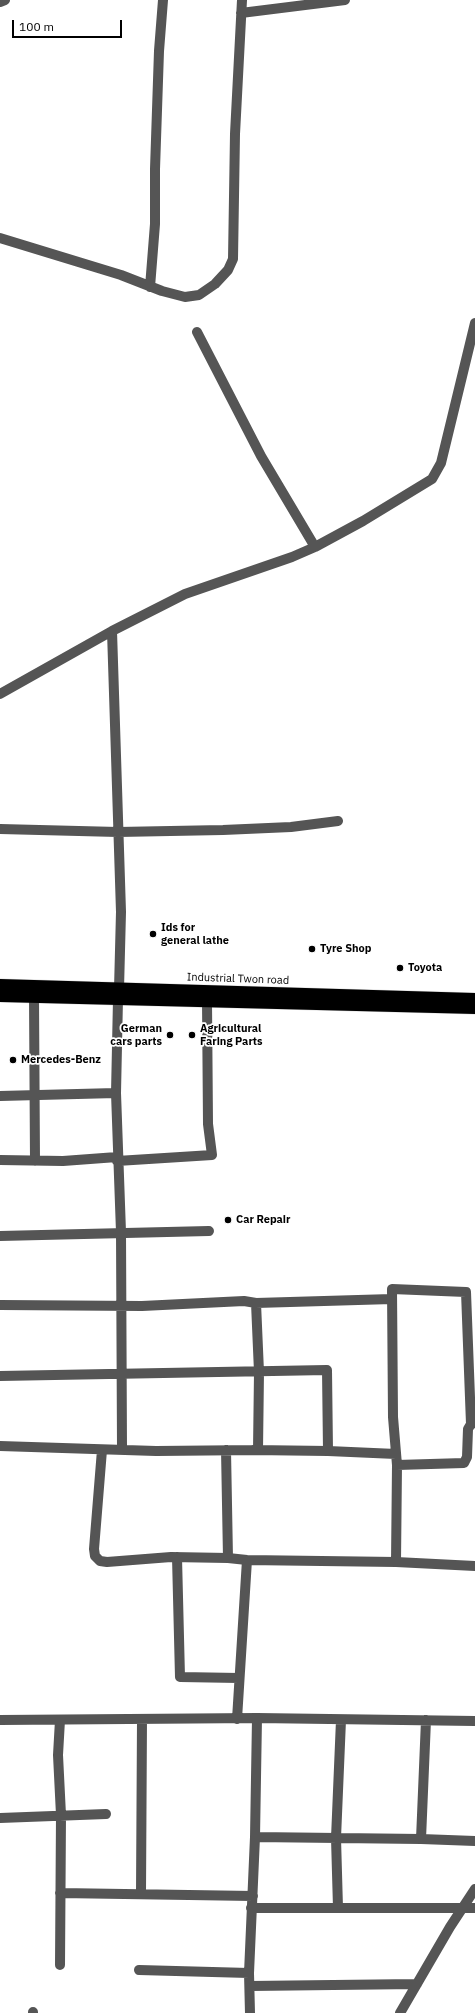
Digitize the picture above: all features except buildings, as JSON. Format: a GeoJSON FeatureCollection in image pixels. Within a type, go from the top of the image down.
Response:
{"type":"FeatureCollection","features":[{"type":"Feature","properties":{"kind":"highway","name":"Industrial Twon road"},"geometry":{"type":"LineString","coordinates":[[0,985],[119,994],[475,999]]}},
{"type":"Feature","properties":{"kind":"highway"},"geometry":{"type":"LineString","coordinates":[[0,996],[119,994],[207,1001],[475,1008]]}},
{"type":"Feature","properties":{"kind":"street"},"geometry":{"type":"LineString","coordinates":[[0,2],[5,0]]}},
{"type":"Feature","properties":{"kind":"street"},"geometry":{"type":"LineString","coordinates":[[150,287],[155,224],[155,169],[159,51],[164,0]]}},
{"type":"Feature","properties":{"kind":"street"},"geometry":{"type":"LineString","coordinates":[[0,238],[121,275],[150,287],[185,297],[199,295],[215,284],[232,265],[234,247],[234,134],[242,0]]}},
{"type":"Feature","properties":{"kind":"street"},"geometry":{"type":"LineString","coordinates":[[241,13],[323,1],[345,0]]}},
{"type":"Feature","properties":{"kind":"street"},"geometry":{"type":"LineString","coordinates":[[0,694],[112,631],[185,594],[292,557],[315,547],[363,522],[427,483],[438,471],[475,323]]}},
{"type":"Feature","properties":{"kind":"street"},"geometry":{"type":"LineString","coordinates":[[197,332],[261,456],[315,547]]}},
{"type":"Feature","properties":{"kind":"street"},"geometry":{"type":"LineString","coordinates":[[112,631],[121,912],[116,1093],[120,1232],[120,1306],[123,1375],[122,1449]]}},
{"type":"Feature","properties":{"kind":"street"},"geometry":{"type":"LineString","coordinates":[[0,829],[118,832],[291,827],[338,821]]}},
{"type":"Feature","properties":{"kind":"street"},"geometry":{"type":"LineString","coordinates":[[34,996],[35,1161]]}},
{"type":"Feature","properties":{"kind":"street"},"geometry":{"type":"LineString","coordinates":[[0,1160],[35,1161],[212,1155],[208,1124],[207,1001]]}},
{"type":"Feature","properties":{"kind":"street"},"geometry":{"type":"LineString","coordinates":[[0,1096],[116,1093]]}},
{"type":"Feature","properties":{"kind":"street"},"geometry":{"type":"LineString","coordinates":[[0,1236],[209,1231]]}},
{"type":"Feature","properties":{"kind":"street"},"geometry":{"type":"LineString","coordinates":[[396,1562],[397,1465],[393,1417],[392,1289],[466,1292],[473,1424],[468,1429],[467,1457],[464,1463],[397,1465]]}},
{"type":"Feature","properties":{"kind":"street"},"geometry":{"type":"LineString","coordinates":[[0,1304],[120,1306],[188,1305],[244,1301],[256,1303],[392,1299]]}},
{"type":"Feature","properties":{"kind":"street"},"geometry":{"type":"LineString","coordinates":[[254,1450],[258,1450],[259,1372],[256,1303]]}},
{"type":"Feature","properties":{"kind":"street"},"geometry":{"type":"LineString","coordinates":[[0,1376],[123,1375],[327,1370],[328,1452]]}},
{"type":"Feature","properties":{"kind":"street"},"geometry":{"type":"LineString","coordinates":[[0,1446],[102,1450],[254,1450],[396,1454]]}},
{"type":"Feature","properties":{"kind":"street"},"geometry":{"type":"LineString","coordinates":[[102,1450],[94,1549],[95,1556],[100,1561],[108,1562],[177,1557],[247,1560],[396,1562],[475,1566]]}},
{"type":"Feature","properties":{"kind":"street"},"geometry":{"type":"LineString","coordinates":[[226,1450],[228,1558]]}},
{"type":"Feature","properties":{"kind":"street"},"geometry":{"type":"LineString","coordinates":[[177,1557],[180,1677],[239,1678]]}},
{"type":"Feature","properties":{"kind":"street"},"geometry":{"type":"LineString","coordinates":[[237,1719],[247,1560]]}},
{"type":"Feature","properties":{"kind":"street"},"geometry":{"type":"LineString","coordinates":[[250,2013],[249,1973],[255,1837],[257,1718]]}},
{"type":"Feature","properties":{"kind":"street"},"geometry":{"type":"LineString","coordinates":[[0,1720],[257,1718],[475,1721]]}},
{"type":"Feature","properties":{"kind":"street"},"geometry":{"type":"LineString","coordinates":[[140,1893],[142,1719]]}},
{"type":"Feature","properties":{"kind":"street"},"geometry":{"type":"LineString","coordinates":[[60,1720],[58,1755],[61,1815],[60,1965]]}},
{"type":"Feature","properties":{"kind":"street"},"geometry":{"type":"LineString","coordinates":[[338,1908],[336,1838],[341,1720]]}},
{"type":"Feature","properties":{"kind":"street"},"geometry":{"type":"LineString","coordinates":[[422,1839],[426,1720]]}},
{"type":"Feature","properties":{"kind":"street"},"geometry":{"type":"LineString","coordinates":[[0,1818],[106,1814]]}},
{"type":"Feature","properties":{"kind":"street"},"geometry":{"type":"LineString","coordinates":[[255,1837],[475,1841]]}},
{"type":"Feature","properties":{"kind":"street"},"geometry":{"type":"LineString","coordinates":[[400,2013],[416,1984],[475,1889]]}},
{"type":"Feature","properties":{"kind":"street"},"geometry":{"type":"LineString","coordinates":[[60,1893],[140,1893],[253,1896]]}},
{"type":"Feature","properties":{"kind":"street"},"geometry":{"type":"LineString","coordinates":[[252,1908],[475,1908]]}},
{"type":"Feature","properties":{"kind":"street"},"geometry":{"type":"LineString","coordinates":[[139,1970],[249,1973]]}},
{"type":"Feature","properties":{"kind":"street"},"geometry":{"type":"LineString","coordinates":[[250,1986],[416,1984]]}},
{"type":"Feature","properties":{"kind":"place","name":"Ids for general lathe"},"geometry":{"type":"Point","coordinates":[153,934]}},
{"type":"Feature","properties":{"kind":"place","name":"Tyre Shop"},"geometry":{"type":"Point","coordinates":[312,949]}},
{"type":"Feature","properties":{"kind":"place","name":"Toyota"},"geometry":{"type":"Point","coordinates":[400,968]}},
{"type":"Feature","properties":{"kind":"place","name":"German cars parts"},"geometry":{"type":"Point","coordinates":[170,1035]}},
{"type":"Feature","properties":{"kind":"place","name":"Agricultural Faring Parts"},"geometry":{"type":"Point","coordinates":[192,1035]}},
{"type":"Feature","properties":{"kind":"place","name":"Mercedes-Benz"},"geometry":{"type":"Point","coordinates":[13,1060]}},
{"type":"Feature","properties":{"kind":"place","name":"Car Repair"},"geometry":{"type":"Point","coordinates":[228,1220]}}]}
